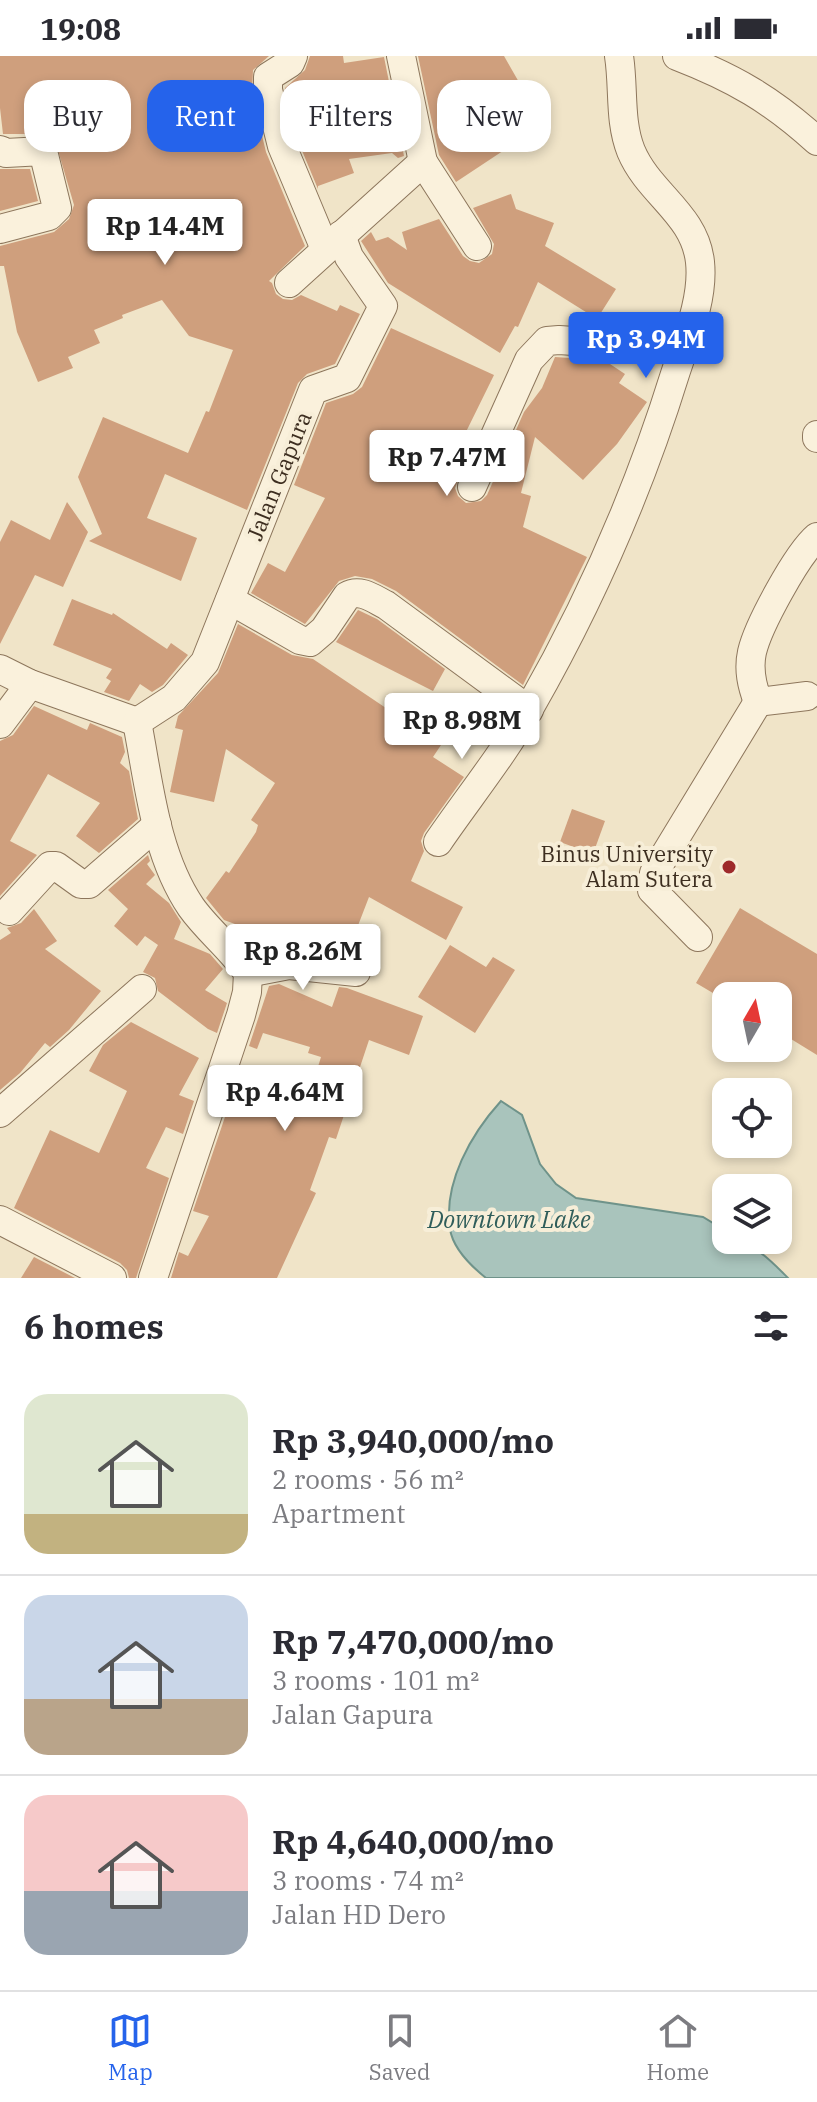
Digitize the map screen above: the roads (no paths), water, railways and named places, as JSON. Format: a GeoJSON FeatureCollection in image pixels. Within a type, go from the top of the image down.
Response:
{"type":"FeatureCollection","features":[{"type":"Feature","properties":{"kind":"street"},"geometry":{"type":"LineString","coordinates":[[293,56],[290,63],[268,77],[268,90],[282,146],[333,242]]}},
{"type":"Feature","properties":{"kind":"street"},"geometry":{"type":"LineString","coordinates":[[401,56],[423,162],[477,246]]}},
{"type":"Feature","properties":{"kind":"street"},"geometry":{"type":"LineString","coordinates":[[438,842],[529,710],[596,583],[658,428],[699,284],[700,263],[694,236],[683,218],[645,178],[623,127],[624,83],[619,56]]}},
{"type":"Feature","properties":{"kind":"street"},"geometry":{"type":"LineString","coordinates":[[677,56],[723,74],[804,115],[817,127]]}},
{"type":"Feature","properties":{"kind":"street"},"geometry":{"type":"LineString","coordinates":[[804,115],[817,141]]}},
{"type":"Feature","properties":{"kind":"street"},"geometry":{"type":"LineString","coordinates":[[0,150],[6,153],[43,151],[57,208],[49,216],[0,229]]}},
{"type":"Feature","properties":{"kind":"street"},"geometry":{"type":"LineString","coordinates":[[289,283],[423,162]]}},
{"type":"Feature","properties":{"kind":"street","name":"Jalan Gapura"},"geometry":{"type":"LineString","coordinates":[[137,722],[174,698],[205,662],[313,390],[347,378],[383,306],[349,257],[333,242]]}},
{"type":"Feature","properties":{"kind":"street"},"geometry":{"type":"LineString","coordinates":[[472,487],[529,360],[547,341],[647,346],[687,334]]}},
{"type":"Feature","properties":{"kind":"street"},"geometry":{"type":"LineString","coordinates":[[758,702],[751,682],[752,653],[774,604],[804,550],[817,537]]}},
{"type":"Feature","properties":{"kind":"street"},"geometry":{"type":"LineString","coordinates":[[230,600],[300,640],[310,642],[324,630],[347,596],[360,593],[386,605],[529,710]]}},
{"type":"Feature","properties":{"kind":"street"},"geometry":{"type":"LineString","coordinates":[[0,669],[30,684],[137,722],[157,825],[169,863],[189,904],[248,973],[241,1015],[153,1278]]}},
{"type":"Feature","properties":{"kind":"street"},"geometry":{"type":"LineString","coordinates":[[0,724],[30,684]]}},
{"type":"Feature","properties":{"kind":"street"},"geometry":{"type":"LineString","coordinates":[[758,702],[814,694]]}},
{"type":"Feature","properties":{"kind":"street"},"geometry":{"type":"LineString","coordinates":[[698,937],[652,890],[654,873],[758,702]]}},
{"type":"Feature","properties":{"kind":"street"},"geometry":{"type":"LineString","coordinates":[[9,911],[50,866],[56,866],[81,884],[89,884],[157,825]]}},
{"type":"Feature","properties":{"kind":"street"},"geometry":{"type":"LineString","coordinates":[[248,973],[289,965],[356,972]]}},
{"type":"Feature","properties":{"kind":"street"},"geometry":{"type":"LineString","coordinates":[[0,1113],[142,989]]}},
{"type":"Feature","properties":{"kind":"street"},"geometry":{"type":"LineString","coordinates":[[0,1220],[112,1278]]}},
{"type":"Feature","properties":{"kind":"water","name":"Downtown Lake"},"geometry":{"type":"Polygon","coordinates":[[[501,1101],[522,1115],[540,1164],[556,1184],[576,1198],[703,1217],[712,1222],[712,1254],[762,1254],[788,1278],[486,1278],[455,1243],[449,1212],[455,1177],[462,1160],[501,1101]]]}},
{"type":"Feature","properties":{"kind":"place","name":"Binus University Alam Sutera"},"geometry":{"type":"Point","coordinates":[729,867]}}]}
